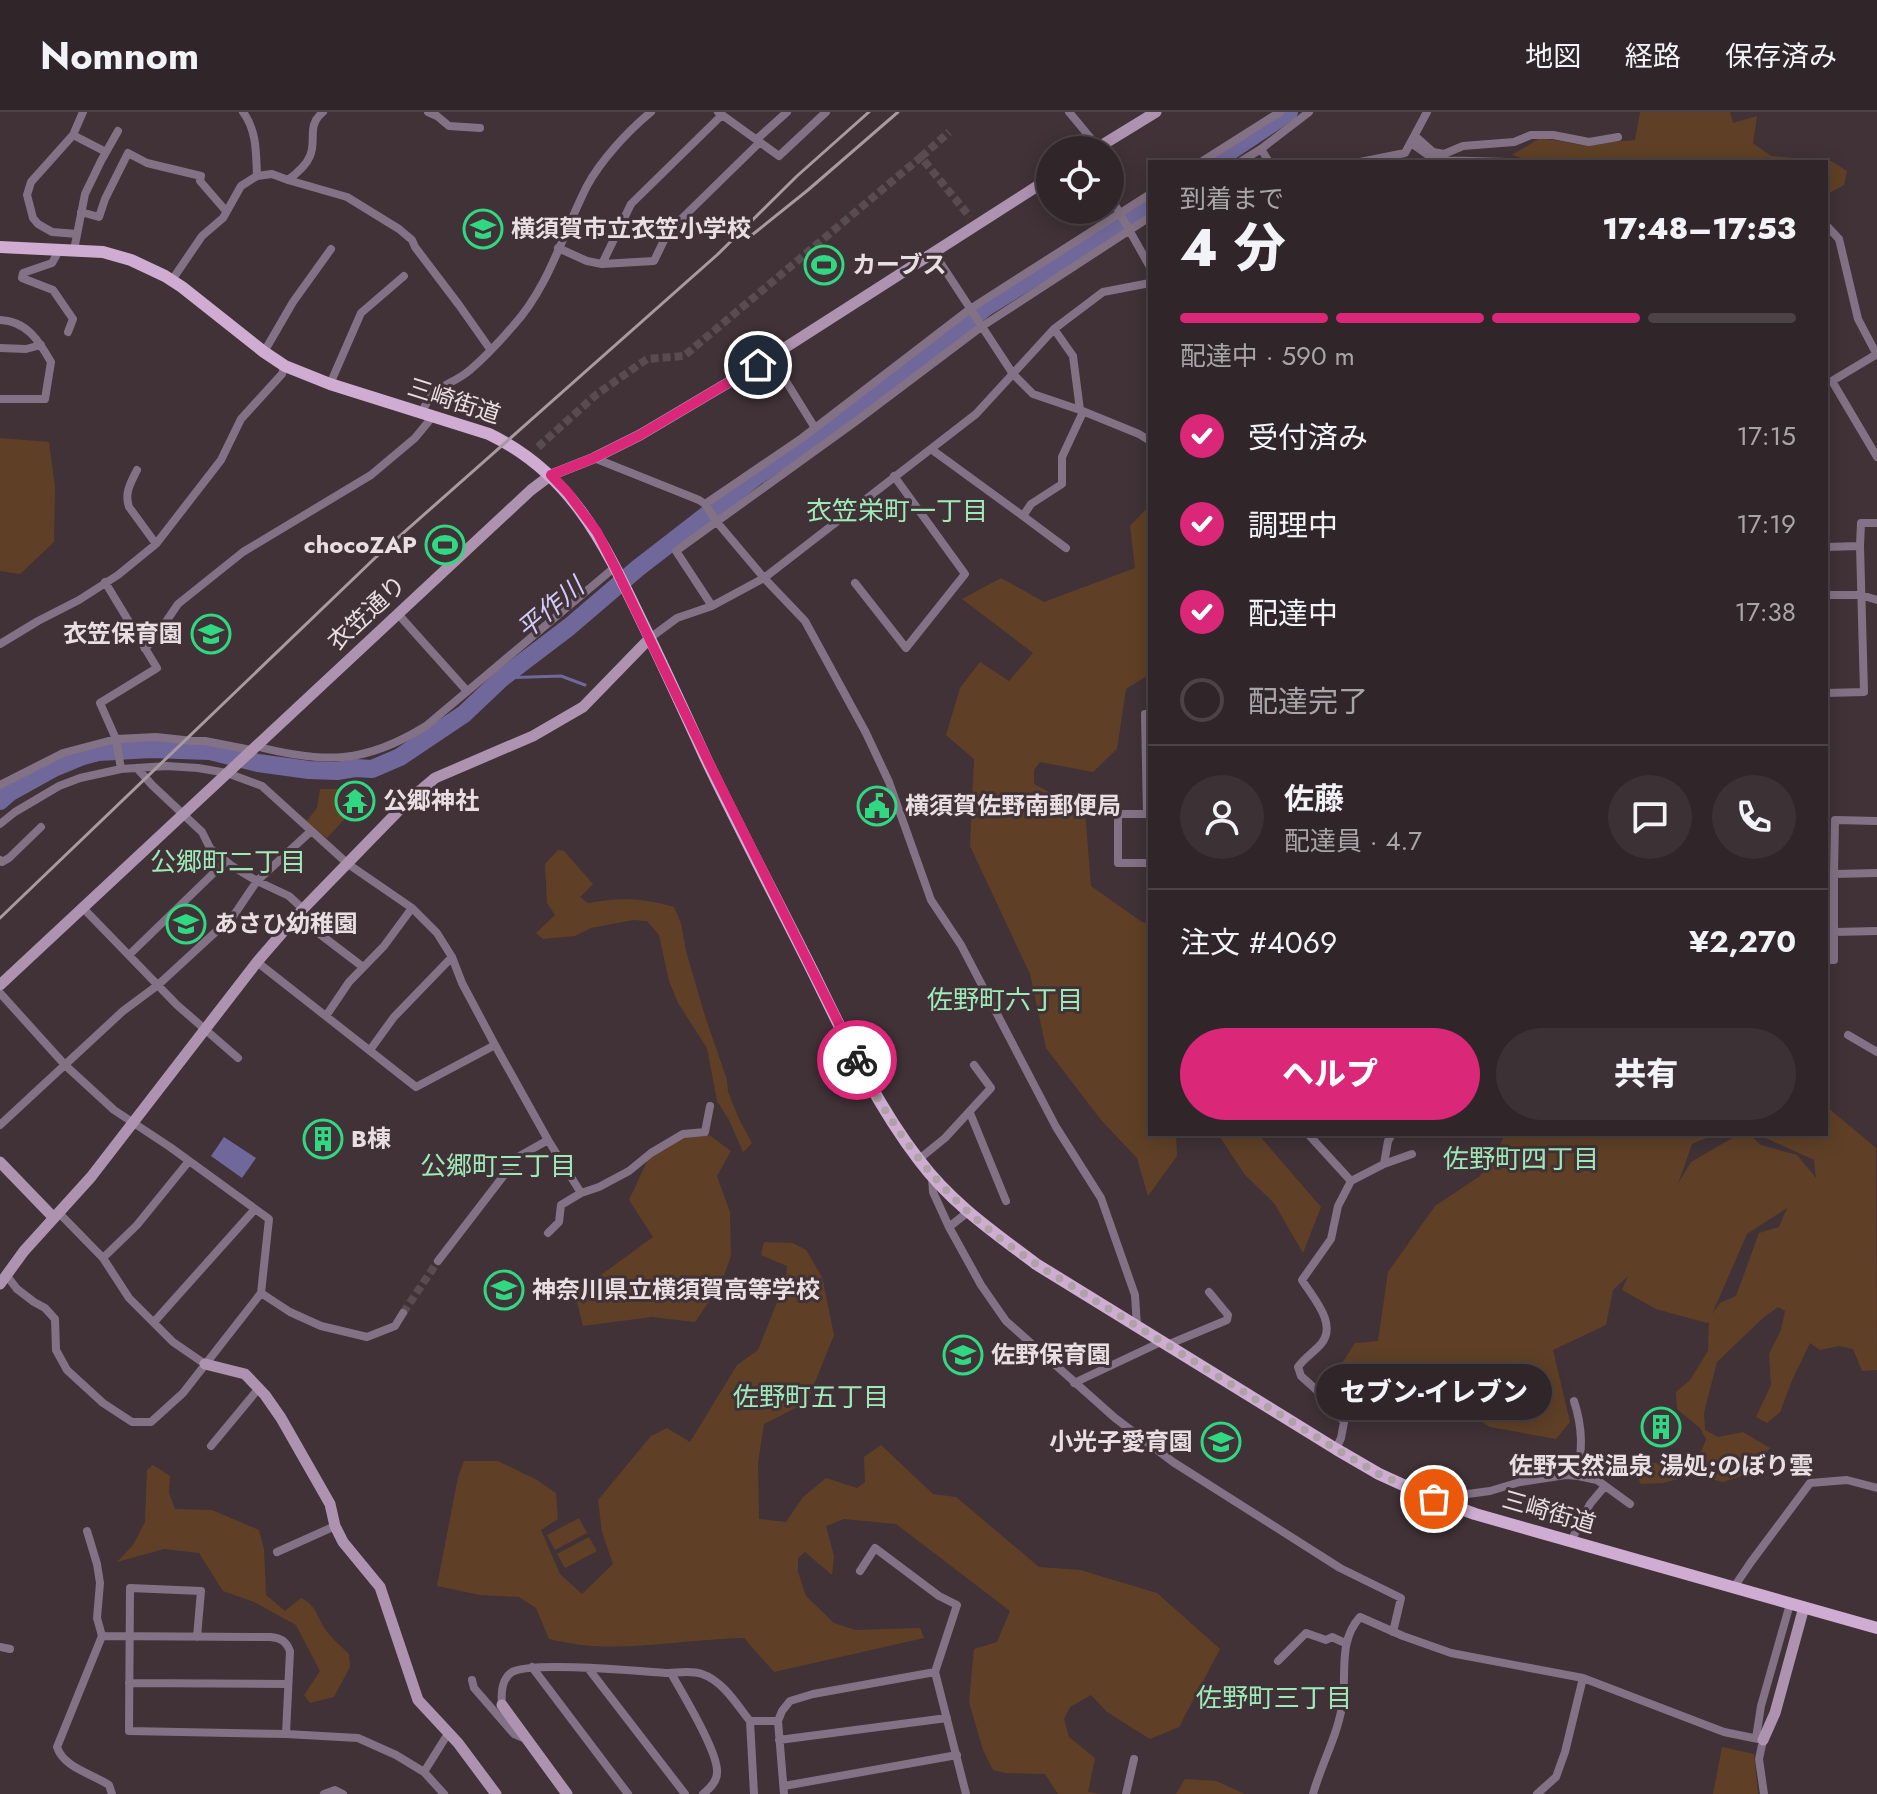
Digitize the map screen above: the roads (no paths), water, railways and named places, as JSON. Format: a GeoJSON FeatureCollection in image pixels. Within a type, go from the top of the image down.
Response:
{"type":"FeatureCollection","features":[{"type":"Feature","properties":{"kind":"main road","name":"三崎街道"},"geometry":{"type":"LineString","coordinates":[[0,247],[103,252],[131,260],[172,280],[285,366],[330,384],[489,434],[513,445],[551,475],[597,532],[872,1090],[918,1160],[990,1231],[1036,1264],[1379,1474],[1475,1514],[1877,1628]]}},
{"type":"Feature","properties":{"kind":"street"},"geometry":{"type":"LineString","coordinates":[[77,234],[52,232],[38,224],[33,218],[27,195],[31,182],[73,135],[83,112]]}},
{"type":"Feature","properties":{"kind":"street"},"geometry":{"type":"LineString","coordinates":[[243,112],[256,142],[257,176]]}},
{"type":"Feature","properties":{"kind":"street"},"geometry":{"type":"LineString","coordinates":[[288,180],[300,171],[311,155],[314,123],[323,112]]}},
{"type":"Feature","properties":{"kind":"street"},"geometry":{"type":"LineString","coordinates":[[428,112],[449,126],[480,128]]}},
{"type":"Feature","properties":{"kind":"street"},"geometry":{"type":"LineString","coordinates":[[145,649],[178,604],[243,552],[371,475],[415,438],[429,421],[426,400],[436,390],[469,371],[515,324],[548,275],[589,183],[634,126],[651,112]]}},
{"type":"Feature","properties":{"kind":"street"},"geometry":{"type":"LineString","coordinates":[[558,248],[602,264],[654,261],[668,232],[787,112]]}},
{"type":"Feature","properties":{"kind":"street"},"geometry":{"type":"LineString","coordinates":[[602,264],[631,204],[720,114],[779,156],[826,112]]}},
{"type":"Feature","properties":{"kind":"street"},"geometry":{"type":"LineString","coordinates":[[1069,112],[1087,136]]}},
{"type":"Feature","properties":{"kind":"street"},"geometry":{"type":"LineString","coordinates":[[1117,136],[1156,112]]}},
{"type":"Feature","properties":{"kind":"street"},"geometry":{"type":"LineString","coordinates":[[1204,160],[1280,112]]}},
{"type":"Feature","properties":{"kind":"street"},"geometry":{"type":"LineString","coordinates":[[1243,160],[1309,112]]}},
{"type":"Feature","properties":{"kind":"street"},"geometry":{"type":"LineString","coordinates":[[1385,159],[1405,153],[1427,112]]}},
{"type":"Feature","properties":{"kind":"street"},"geometry":{"type":"LineString","coordinates":[[74,250],[85,194],[118,131]]}},
{"type":"Feature","properties":{"kind":"street"},"geometry":{"type":"LineString","coordinates":[[73,135],[106,152]]}},
{"type":"Feature","properties":{"kind":"street"},"geometry":{"type":"LineString","coordinates":[[1413,139],[1433,152],[1444,154],[1463,146],[1514,142],[1531,135],[1553,135],[1589,142],[1618,137]]}},
{"type":"Feature","properties":{"kind":"street"},"geometry":{"type":"LineString","coordinates":[[1413,139],[1435,160]]}},
{"type":"Feature","properties":{"kind":"street"},"geometry":{"type":"LineString","coordinates":[[1261,149],[1268,160]]}},
{"type":"Feature","properties":{"kind":"street"},"geometry":{"type":"LineString","coordinates":[[81,212],[99,217],[128,153],[147,163],[201,176],[200,181],[226,211]]}},
{"type":"Feature","properties":{"kind":"street"},"geometry":{"type":"LineString","coordinates":[[172,280],[202,236],[217,224],[241,186],[257,176],[272,174],[347,197],[399,229],[412,240],[490,349]]}},
{"type":"Feature","properties":{"kind":"street","name":"衣笠通り"},"geometry":{"type":"LineString","coordinates":[[0,985],[531,490],[551,475],[640,435],[771,357],[1036,187]]}},
{"type":"Feature","properties":{"kind":"street"},"geometry":{"type":"LineString","coordinates":[[1124,210],[1148,195]]}},
{"type":"Feature","properties":{"kind":"street"},"geometry":{"type":"LineString","coordinates":[[712,606],[676,551],[855,422],[981,326],[1148,218]]}},
{"type":"Feature","properties":{"kind":"street"},"geometry":{"type":"LineString","coordinates":[[1124,221],[1148,263]]}},
{"type":"Feature","properties":{"kind":"street"},"geometry":{"type":"LineString","coordinates":[[706,504],[815,428],[970,309],[1103,224]]}},
{"type":"Feature","properties":{"kind":"street"},"geometry":{"type":"LineString","coordinates":[[1828,227],[1839,239],[1858,319],[1877,354],[1829,383],[1877,457]]}},
{"type":"Feature","properties":{"kind":"street"},"geometry":{"type":"LineString","coordinates":[[60,249],[52,263],[23,273],[22,278],[53,290],[73,319],[68,332]]}},
{"type":"Feature","properties":{"kind":"street"},"geometry":{"type":"LineString","coordinates":[[264,352],[293,302],[331,249]]}},
{"type":"Feature","properties":{"kind":"street"},"geometry":{"type":"LineString","coordinates":[[934,253],[1013,374],[1033,394],[1148,440]]}},
{"type":"Feature","properties":{"kind":"street"},"geometry":{"type":"LineString","coordinates":[[330,384],[361,313],[404,276]]}},
{"type":"Feature","properties":{"kind":"street"},"geometry":{"type":"LineString","coordinates":[[0,993],[65,1065],[114,1110],[133,1122],[189,1161],[269,1219],[261,1293],[183,1393],[151,1422],[132,1422],[103,1403],[67,1370],[56,1350],[55,1319],[45,1308],[3,1280],[24,1251],[91,1177],[133,1122],[204,1029],[257,962],[409,800],[435,778],[516,744],[583,707],[650,638],[677,618],[712,606],[764,578],[976,414],[1054,329],[1103,292],[1148,283]]}},
{"type":"Feature","properties":{"kind":"street"},"geometry":{"type":"LineString","coordinates":[[0,320],[35,335],[51,362],[45,399],[0,399]]}},
{"type":"Feature","properties":{"kind":"street"},"geometry":{"type":"LineString","coordinates":[[1023,516],[1031,504],[1062,484],[1062,457],[1081,411],[1073,356],[1054,329]]}},
{"type":"Feature","properties":{"kind":"street"},"geometry":{"type":"LineString","coordinates":[[0,348],[26,349],[41,345]]}},
{"type":"Feature","properties":{"kind":"street"},"geometry":{"type":"LineString","coordinates":[[771,357],[815,428]]}},
{"type":"Feature","properties":{"kind":"street"},"geometry":{"type":"LineString","coordinates":[[0,644],[118,575],[156,544],[221,460],[241,419],[282,374],[285,366]]}},
{"type":"Feature","properties":{"kind":"street"},"geometry":{"type":"LineString","coordinates":[[931,449],[1066,548]]}},
{"type":"Feature","properties":{"kind":"street"},"geometry":{"type":"LineString","coordinates":[[594,458],[706,504],[716,521],[764,578],[805,621],[889,782],[931,900],[961,945],[1056,1127],[1101,1198],[1135,1295],[1137,1327]]}},
{"type":"Feature","properties":{"kind":"street"},"geometry":{"type":"LineString","coordinates":[[137,470],[126,500],[156,544]]}},
{"type":"Feature","properties":{"kind":"street"},"geometry":{"type":"LineString","coordinates":[[855,583],[906,648],[965,574],[894,476]]}},
{"type":"Feature","properties":{"kind":"street"},"geometry":{"type":"LineString","coordinates":[[1828,693],[1864,692],[1861,523],[1877,523]]}},
{"type":"Feature","properties":{"kind":"street"},"geometry":{"type":"LineString","coordinates":[[1828,547],[1860,546]]}},
{"type":"Feature","properties":{"kind":"street"},"geometry":{"type":"LineString","coordinates":[[0,785],[63,753],[116,740],[156,737],[205,741],[303,757],[348,757],[372,753],[401,742],[426,726],[615,567]]}},
{"type":"Feature","properties":{"kind":"street"},"geometry":{"type":"LineString","coordinates":[[105,582],[157,668],[100,703],[116,740],[121,767]]}},
{"type":"Feature","properties":{"kind":"street"},"geometry":{"type":"LineString","coordinates":[[1828,595],[1861,595],[1877,600]]}},
{"type":"Feature","properties":{"kind":"street"},"geometry":{"type":"LineString","coordinates":[[398,614],[467,691]]}},
{"type":"Feature","properties":{"kind":"street"},"geometry":{"type":"LineString","coordinates":[[1864,687],[1877,687]]}},
{"type":"Feature","properties":{"kind":"street"},"geometry":{"type":"LineString","coordinates":[[1148,714],[1145,714],[1148,814],[1118,814],[1118,863],[1148,863]]}},
{"type":"Feature","properties":{"kind":"street"},"geometry":{"type":"LineString","coordinates":[[0,824],[59,786],[121,767],[167,766],[229,771],[262,786],[348,864],[412,908],[437,933],[495,1045],[581,1193]]}},
{"type":"Feature","properties":{"kind":"street"},"geometry":{"type":"LineString","coordinates":[[137,768],[202,832],[210,848],[257,881],[289,896],[300,913],[363,967]]}},
{"type":"Feature","properties":{"kind":"street"},"geometry":{"type":"LineString","coordinates":[[1828,960],[1834,960],[1830,874],[1835,820],[1877,821]]}},
{"type":"Feature","properties":{"kind":"street"},"geometry":{"type":"LineString","coordinates":[[1,863],[41,827]]}},
{"type":"Feature","properties":{"kind":"street"},"geometry":{"type":"LineString","coordinates":[[0,1125],[123,1011],[158,985],[234,915],[257,881],[311,831]]}},
{"type":"Feature","properties":{"kind":"street"},"geometry":{"type":"LineString","coordinates":[[129,955],[226,861]]}},
{"type":"Feature","properties":{"kind":"street"},"geometry":{"type":"LineString","coordinates":[[1830,874],[1877,873]]}},
{"type":"Feature","properties":{"kind":"street"},"geometry":{"type":"LineString","coordinates":[[83,908],[158,985],[238,1058]]}},
{"type":"Feature","properties":{"kind":"street"},"geometry":{"type":"LineString","coordinates":[[326,1016],[349,982],[384,946],[412,908]]}},
{"type":"Feature","properties":{"kind":"street"},"geometry":{"type":"LineString","coordinates":[[1834,932],[1877,931]]}},
{"type":"Feature","properties":{"kind":"street"},"geometry":{"type":"LineString","coordinates":[[370,1050],[394,1017],[452,957]]}},
{"type":"Feature","properties":{"kind":"street"},"geometry":{"type":"LineString","coordinates":[[257,962],[416,1087],[495,1045]]}},
{"type":"Feature","properties":{"kind":"street"},"geometry":{"type":"LineString","coordinates":[[1848,1035],[1877,1052]]}},
{"type":"Feature","properties":{"kind":"street"},"geometry":{"type":"LineString","coordinates":[[918,1160],[945,1138],[991,1088],[974,1065]]}},
{"type":"Feature","properties":{"kind":"street"},"geometry":{"type":"LineString","coordinates":[[548,1233],[559,1222],[561,1205],[629,1171],[651,1153],[683,1134],[705,1132],[710,1106]]}},
{"type":"Feature","properties":{"kind":"street"},"geometry":{"type":"LineString","coordinates":[[970,1113],[1006,1201]]}},
{"type":"Feature","properties":{"kind":"street"},"geometry":{"type":"LineString","coordinates":[[1310,1136],[1351,1181]]}},
{"type":"Feature","properties":{"kind":"street"},"geometry":{"type":"LineString","coordinates":[[1384,1164],[1391,1136]]}},
{"type":"Feature","properties":{"kind":"street"},"geometry":{"type":"LineString","coordinates":[[438,1261],[518,1157],[548,1140]]}},
{"type":"Feature","properties":{"kind":"street"},"geometry":{"type":"LineString","coordinates":[[1336,1449],[1344,1422],[1301,1376],[1298,1367],[1325,1339],[1327,1322],[1302,1280],[1331,1239],[1338,1206],[1351,1181],[1412,1154]]}},
{"type":"Feature","properties":{"kind":"street"},"geometry":{"type":"LineString","coordinates":[[103,1258],[137,1225],[189,1161]]}},
{"type":"Feature","properties":{"kind":"street"},"geometry":{"type":"LineString","coordinates":[[0,1162],[103,1258],[129,1298],[173,1342],[205,1364],[245,1374],[259,1388],[314,1474],[330,1504],[343,1542],[380,1587],[418,1700],[449,1732],[496,1794]]}},
{"type":"Feature","properties":{"kind":"street"},"geometry":{"type":"LineString","coordinates":[[932,1176],[933,1192],[949,1227],[981,1285],[1006,1321],[1115,1418],[1186,1470],[1340,1568],[1401,1598],[1393,1632]]}},
{"type":"Feature","properties":{"kind":"street"},"geometry":{"type":"LineString","coordinates":[[154,1322],[255,1209]]}},
{"type":"Feature","properties":{"kind":"street"},"geometry":{"type":"LineString","coordinates":[[949,1227],[968,1212]]}},
{"type":"Feature","properties":{"kind":"street"},"geometry":{"type":"LineString","coordinates":[[1074,1383],[1164,1343],[1227,1320],[1228,1315],[1209,1292]]}},
{"type":"Feature","properties":{"kind":"street"},"geometry":{"type":"LineString","coordinates":[[261,1293],[290,1312],[321,1326],[367,1337],[395,1326],[403,1313]]}},
{"type":"Feature","properties":{"kind":"street"},"geometry":{"type":"LineString","coordinates":[[211,1446],[259,1388]]}},
{"type":"Feature","properties":{"kind":"street"},"geometry":{"type":"LineString","coordinates":[[1574,1401],[1581,1422],[1578,1476]]}},
{"type":"Feature","properties":{"kind":"street"},"geometry":{"type":"LineString","coordinates":[[1442,1502],[1520,1482],[1578,1476],[1597,1480],[1630,1504]]}},
{"type":"Feature","properties":{"kind":"street"},"geometry":{"type":"LineString","coordinates":[[1734,1587],[1810,1483],[1847,1480],[1877,1488]]}},
{"type":"Feature","properties":{"kind":"street"},"geometry":{"type":"LineString","coordinates":[[1571,1541],[1590,1504],[1605,1486]]}},
{"type":"Feature","properties":{"kind":"street"},"geometry":{"type":"LineString","coordinates":[[277,1552],[335,1526]]}},
{"type":"Feature","properties":{"kind":"street"},"geometry":{"type":"LineString","coordinates":[[87,1531],[100,1583],[97,1618],[102,1636],[57,1747],[60,1757],[109,1785],[112,1794]]}},
{"type":"Feature","properties":{"kind":"street"},"geometry":{"type":"LineString","coordinates":[[860,1571],[875,1548],[939,1596],[957,1605],[935,1672],[966,1794]]}},
{"type":"Feature","properties":{"kind":"street"},"geometry":{"type":"LineString","coordinates":[[197,1637],[201,1591],[130,1588],[129,1731],[358,1738],[424,1772],[444,1794]]}},
{"type":"Feature","properties":{"kind":"street"},"geometry":{"type":"LineString","coordinates":[[1764,1794],[1759,1759],[1761,1706],[1790,1604]]}},
{"type":"Feature","properties":{"kind":"street"},"geometry":{"type":"LineString","coordinates":[[1760,1739],[1775,1713],[1804,1607]]}},
{"type":"Feature","properties":{"kind":"street"},"geometry":{"type":"LineString","coordinates":[[1313,1794],[1336,1733],[1343,1701],[1345,1643],[1353,1624],[1360,1617],[1451,1653],[1583,1678],[1724,1732],[1760,1739]]}},
{"type":"Feature","properties":{"kind":"street"},"geometry":{"type":"LineString","coordinates":[[1278,1661],[1306,1633],[1326,1640],[1332,1637],[1345,1643]]}},
{"type":"Feature","properties":{"kind":"street"},"geometry":{"type":"LineString","coordinates":[[102,1636],[281,1639],[290,1651],[286,1734]]}},
{"type":"Feature","properties":{"kind":"street"},"geometry":{"type":"LineString","coordinates":[[532,1667],[628,1794]]}},
{"type":"Feature","properties":{"kind":"street"},"geometry":{"type":"LineString","coordinates":[[567,1794],[502,1705],[503,1684],[514,1670],[532,1667],[699,1672],[727,1692],[750,1721],[754,1794]]}},
{"type":"Feature","properties":{"kind":"street"},"geometry":{"type":"LineString","coordinates":[[588,1668],[685,1794]]}},
{"type":"Feature","properties":{"kind":"street"},"geometry":{"type":"LineString","coordinates":[[935,1672],[790,1701],[778,1721],[784,1790],[957,1755]]}},
{"type":"Feature","properties":{"kind":"street"},"geometry":{"type":"LineString","coordinates":[[671,1673],[711,1750],[718,1772],[715,1781],[703,1794]]}},
{"type":"Feature","properties":{"kind":"street"},"geometry":{"type":"LineString","coordinates":[[1537,1794],[1556,1777],[1583,1678]]}},
{"type":"Feature","properties":{"kind":"street"},"geometry":{"type":"LineString","coordinates":[[472,1680],[474,1688],[514,1734],[527,1739]]}},
{"type":"Feature","properties":{"kind":"street"},"geometry":{"type":"LineString","coordinates":[[129,1683],[288,1684]]}},
{"type":"Feature","properties":{"kind":"street"},"geometry":{"type":"LineString","coordinates":[[779,1740],[947,1718]]}},
{"type":"Feature","properties":{"kind":"street"},"geometry":{"type":"LineString","coordinates":[[750,1721],[778,1721]]}},
{"type":"Feature","properties":{"kind":"street"},"geometry":{"type":"LineString","coordinates":[[424,1772],[449,1732]]}},
{"type":"Feature","properties":{"kind":"street"},"geometry":{"type":"LineString","coordinates":[[1126,1794],[1134,1759]]}},
{"type":"Feature","properties":{"kind":"street"},"geometry":{"type":"LineString","coordinates":[[324,1794],[335,1790],[343,1794]]}},
{"type":"Feature","properties":{"kind":"waterway","name":"平作川"},"geometry":{"type":"LineString","coordinates":[[1217,160],[1289,112]]}},
{"type":"Feature","properties":{"kind":"waterway","name":"平作川"},"geometry":{"type":"LineString","coordinates":[[0,801],[54,768],[98,752],[151,749],[210,751],[258,763],[337,771],[372,769],[400,757],[464,714],[502,678],[757,476],[875,397],[986,307],[1148,205]]}},
{"type":"Feature","properties":{"kind":"waterway"},"geometry":{"type":"LineString","coordinates":[[502,678],[561,676],[585,685]]}},
{"type":"Feature","properties":{"kind":"tunnel"},"geometry":{"type":"LineString","coordinates":[[921,157],[949,132]]}},
{"type":"Feature","properties":{"kind":"tunnel"},"geometry":{"type":"LineString","coordinates":[[538,447],[597,394],[647,359],[684,356],[921,157],[970,217]]}},
{"type":"Feature","properties":{"kind":"tunnel"},"geometry":{"type":"LineString","coordinates":[[403,1313],[438,1261]]}},
{"type":"Feature","properties":{"kind":"railway"},"geometry":{"type":"LineString","coordinates":[[0,918],[375,558],[717,255],[797,176],[869,112]]}},
{"type":"Feature","properties":{"kind":"railway"},"geometry":{"type":"LineString","coordinates":[[747,239],[898,112]]}},
{"type":"Feature","properties":{"kind":"place","name":"横須賀市立衣笠小学校"},"geometry":{"type":"Point","coordinates":[483,229]}},
{"type":"Feature","properties":{"kind":"place","name":"カーブス"},"geometry":{"type":"Point","coordinates":[824,265]}},
{"type":"Feature","properties":{"kind":"place","name":"chocoZAP"},"geometry":{"type":"Point","coordinates":[445,545]}},
{"type":"Feature","properties":{"kind":"place","name":"衣笠保育園"},"geometry":{"type":"Point","coordinates":[211,634]}},
{"type":"Feature","properties":{"kind":"place","name":"公郷神社"},"geometry":{"type":"Point","coordinates":[355,801]}},
{"type":"Feature","properties":{"kind":"place","name":"横須賀佐野南郵便局"},"geometry":{"type":"Point","coordinates":[877,806]}},
{"type":"Feature","properties":{"kind":"place","name":"あさひ幼稚園"},"geometry":{"type":"Point","coordinates":[186,924]}},
{"type":"Feature","properties":{"kind":"place","name":"B棟"},"geometry":{"type":"Point","coordinates":[323,1139]}},
{"type":"Feature","properties":{"kind":"place","name":"神奈川県立横須賀高等学校"},"geometry":{"type":"Point","coordinates":[504,1290]}},
{"type":"Feature","properties":{"kind":"place","name":"佐野保育園"},"geometry":{"type":"Point","coordinates":[963,1355]}},
{"type":"Feature","properties":{"kind":"place","name":"佐野天然温泉 湯処;のぼり雲"},"geometry":{"type":"Point","coordinates":[1661,1427]}},
{"type":"Feature","properties":{"kind":"place","name":"小光子愛育園"},"geometry":{"type":"Point","coordinates":[1221,1442]}},
{"type":"Feature","properties":{"kind":"place","name":"セブン-イレブン"},"geometry":{"type":"Point","coordinates":[1434,1499]}},
{"type":"Feature","properties":{"kind":"district","name":"衣笠栄町一丁目"},"geometry":{"type":"Point","coordinates":[897,511]}},
{"type":"Feature","properties":{"kind":"district","name":"公郷町二丁目"},"geometry":{"type":"Point","coordinates":[228,862]}},
{"type":"Feature","properties":{"kind":"district","name":"佐野町六丁目"},"geometry":{"type":"Point","coordinates":[1005,1000]}},
{"type":"Feature","properties":{"kind":"district","name":"佐野町四丁目"},"geometry":{"type":"Point","coordinates":[1521,1159]}},
{"type":"Feature","properties":{"kind":"district","name":"公郷町三丁目"},"geometry":{"type":"Point","coordinates":[498,1166]}},
{"type":"Feature","properties":{"kind":"district","name":"佐野町五丁目"},"geometry":{"type":"Point","coordinates":[811,1397]}},
{"type":"Feature","properties":{"kind":"district","name":"佐野町三丁目"},"geometry":{"type":"Point","coordinates":[1274,1698]}}]}
